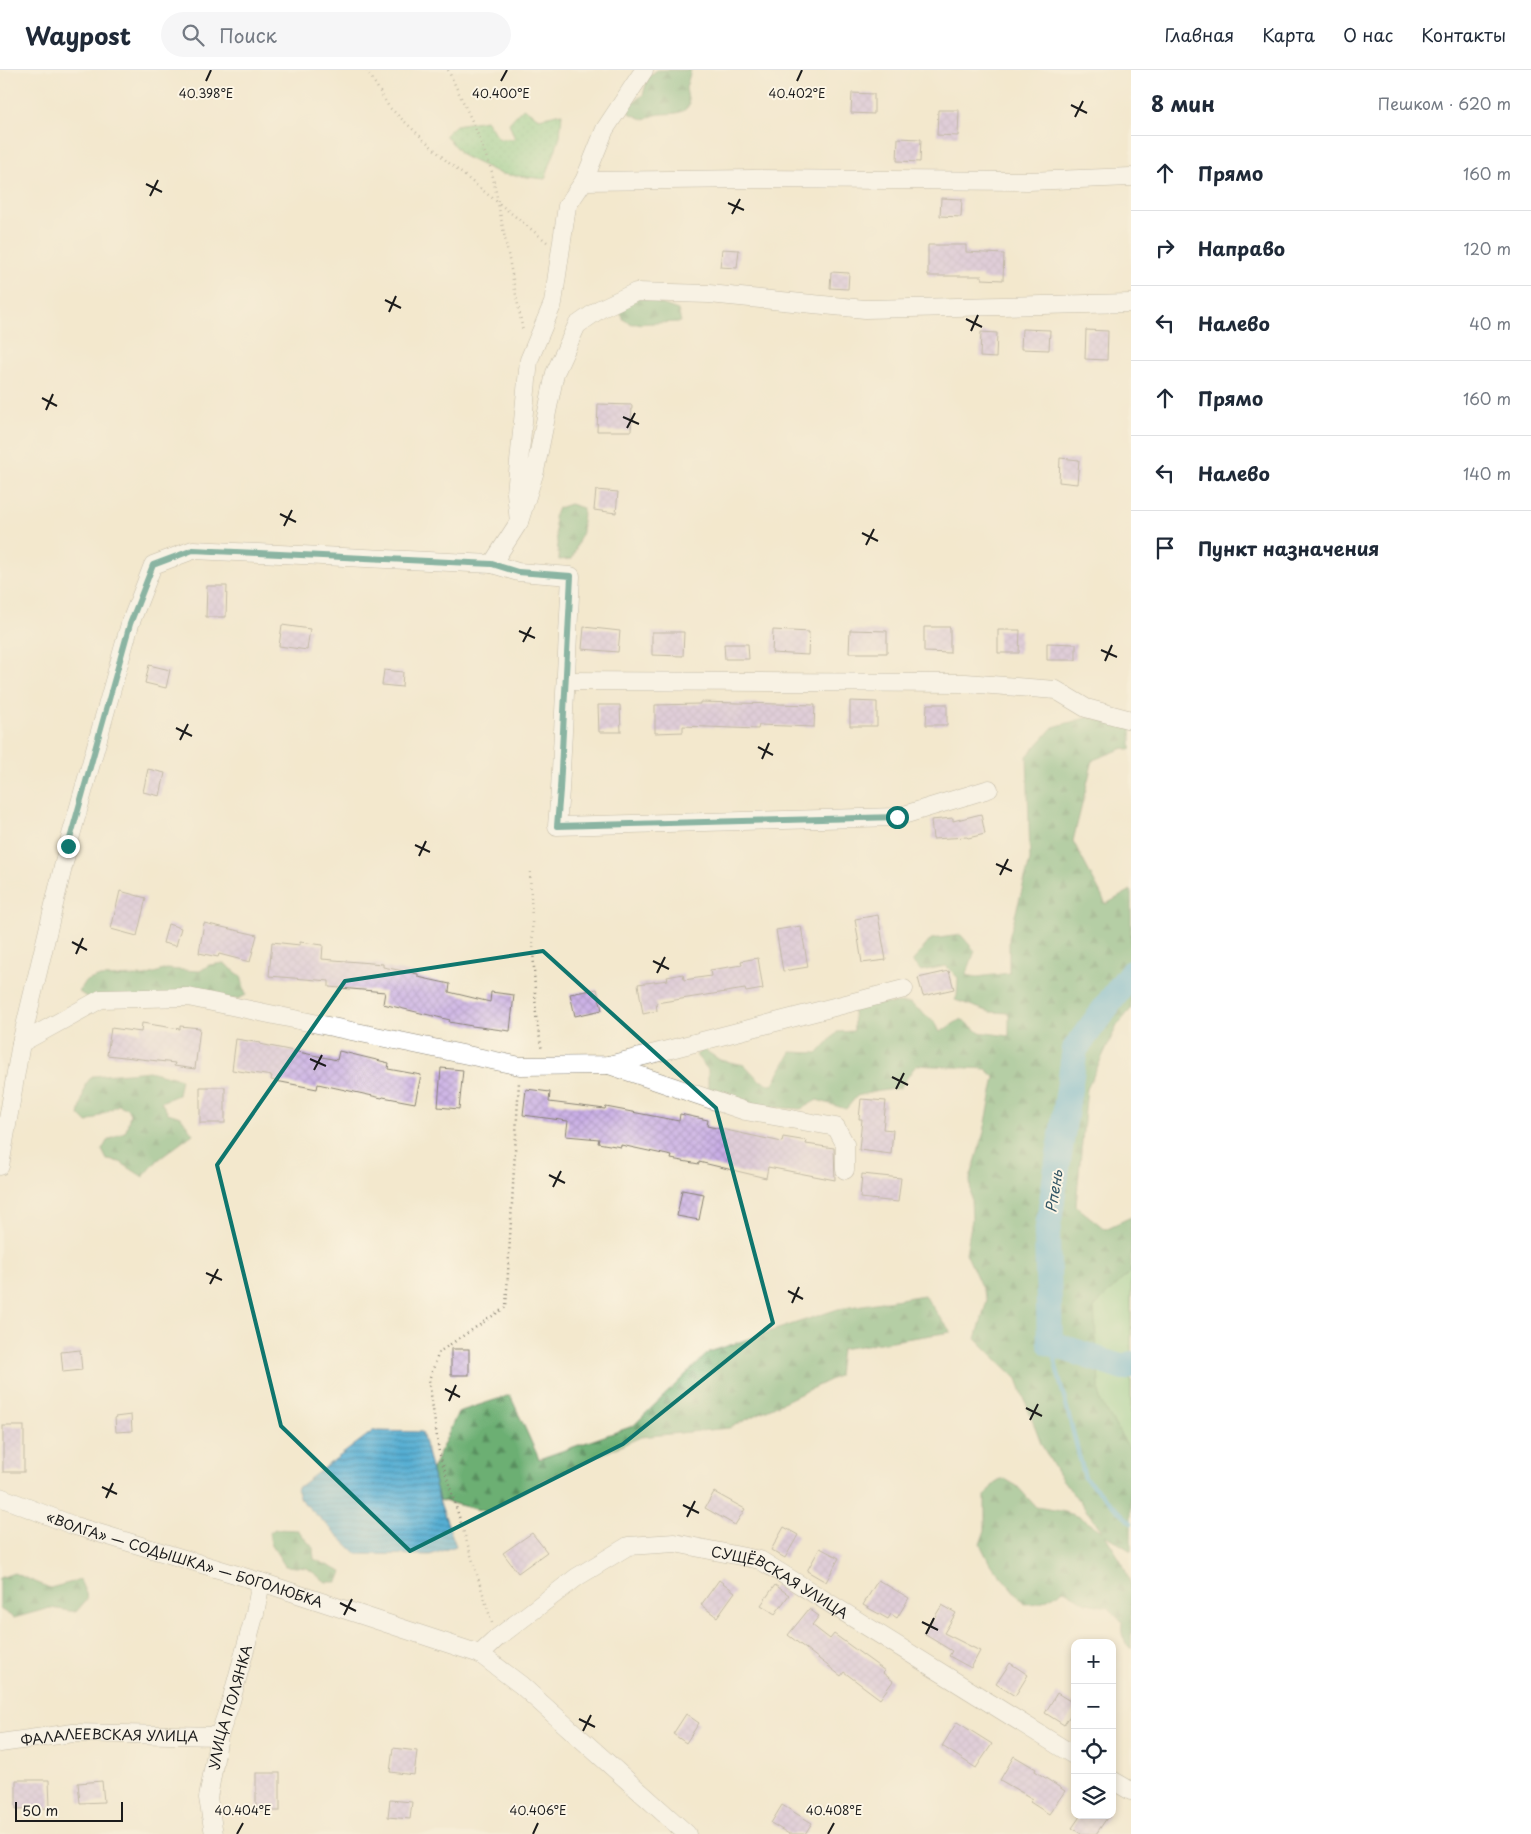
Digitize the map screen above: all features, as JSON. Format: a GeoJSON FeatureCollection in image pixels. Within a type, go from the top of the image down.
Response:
{"type":"FeatureCollection","features":[{"type":"Feature","properties":{"kind":"street"},"geometry":{"type":"LineString","coordinates":[[519,522],[516,493],[529,360],[552,303],[567,206],[584,181],[605,129],[644,70]]}},
{"type":"Feature","properties":{"kind":"street"},"geometry":{"type":"LineString","coordinates":[[584,181],[753,179],[1028,181],[1131,177]]}},
{"type":"Feature","properties":{"kind":"street"},"geometry":{"type":"LineString","coordinates":[[492,564],[519,522],[535,471],[555,373],[577,325],[600,309],[636,292],[709,294],[865,308],[1131,303]]}},
{"type":"Feature","properties":{"kind":"street"},"geometry":{"type":"LineString","coordinates":[[0,1166],[21,1043],[68,846],[130,624],[153,565],[193,550],[492,564],[518,572],[571,576],[557,826],[897,817],[989,789]]}},
{"type":"Feature","properties":{"kind":"street"},"geometry":{"type":"LineString","coordinates":[[566,681],[966,683],[1056,690],[1086,708],[1131,720]]}},
{"type":"Feature","properties":{"kind":"street"},"geometry":{"type":"LineString","coordinates":[[21,1043],[101,999],[188,997],[526,1066],[609,1065],[904,989]]}},
{"type":"Feature","properties":{"kind":"street"},"geometry":{"type":"LineString","coordinates":[[609,1065],[745,1111],[836,1127],[845,1144],[844,1170]]}},
{"type":"Feature","properties":{"kind":"street","name":"«ВОЛГА» — СОДЫШКА» — БОГОЛЮБКА"},"geometry":{"type":"LineString","coordinates":[[0,1497],[75,1526],[261,1582],[480,1654],[521,1685],[687,1834]]}},
{"type":"Feature","properties":{"kind":"street","name":"СУЩЁВСКАЯ УЛИЦА"},"geometry":{"type":"LineString","coordinates":[[480,1654],[497,1638],[577,1577],[628,1546],[685,1544],[760,1560],[1071,1754]]}},
{"type":"Feature","properties":{"kind":"street","name":"УЛИЦА ПОЛЯНКА"},"geometry":{"type":"LineString","coordinates":[[214,1834],[208,1798],[219,1736],[253,1622],[261,1582]]}},
{"type":"Feature","properties":{"kind":"street","name":"ФАЛАЛЕЕВСКАЯ УЛИЦА"},"geometry":{"type":"LineString","coordinates":[[0,1743],[74,1733],[219,1736]]}},
{"type":"Feature","properties":{"kind":"street"},"geometry":{"type":"LineString","coordinates":[[1116,1782],[1131,1791]]}},
{"type":"Feature","properties":{"kind":"path"},"geometry":{"type":"LineString","coordinates":[[367,70],[389,107],[450,164],[560,254]]}},
{"type":"Feature","properties":{"kind":"path"},"geometry":{"type":"LineString","coordinates":[[448,70],[474,125],[492,172],[523,332]]}},
{"type":"Feature","properties":{"kind":"path"},"geometry":{"type":"LineString","coordinates":[[497,1638],[439,1452],[429,1380],[439,1352],[506,1307],[526,1066],[543,1050],[536,1016],[530,872]]}},
{"type":"Feature","properties":{"kind":"highlighted area"},"geometry":{"type":"Polygon","coordinates":[[[543,951],[716,1108],[773,1323],[623,1444],[410,1551],[281,1426],[217,1165],[345,981],[543,951]]]}},
{"type":"Feature","properties":{"kind":"green space"},"geometry":{"type":"Polygon","coordinates":[[[657,70],[691,70],[686,88],[689,105],[678,113],[656,115],[645,120],[629,113],[627,106],[643,95],[648,77],[657,70]]]}},
{"type":"Feature","properties":{"kind":"green space"},"geometry":{"type":"Polygon","coordinates":[[[523,108],[539,118],[562,113],[560,137],[545,179],[501,174],[463,156],[445,135],[456,125],[486,120],[499,139],[515,139],[509,123],[523,108]]]}},
{"type":"Feature","properties":{"kind":"green space"},"geometry":{"type":"Polygon","coordinates":[[[639,296],[678,310],[681,322],[632,324],[624,320],[616,305],[639,296]]]}},
{"type":"Feature","properties":{"kind":"green space"},"geometry":{"type":"Polygon","coordinates":[[[570,504],[583,508],[582,532],[572,559],[559,560],[554,517],[558,508],[570,504]]]}},
{"type":"Feature","properties":{"kind":"green space"},"geometry":{"type":"Polygon","coordinates":[[[1089,717],[1131,728],[1131,750],[1124,748],[1093,760],[1073,841],[1106,904],[1131,890],[1131,1009],[1117,1026],[1087,1089],[1076,1206],[1105,1229],[1131,1217],[1131,1551],[1105,1535],[1123,1564],[1131,1585],[1131,1649],[1123,1636],[1122,1622],[1108,1607],[1087,1603],[1064,1590],[1034,1604],[1024,1603],[990,1564],[980,1544],[985,1530],[985,1496],[995,1482],[1005,1479],[1017,1486],[1036,1507],[1061,1511],[1080,1517],[1103,1532],[1058,1474],[1041,1444],[1017,1379],[976,1339],[987,1300],[966,1253],[972,1219],[970,1179],[984,1132],[995,1077],[986,1069],[916,1065],[900,1088],[857,1096],[846,1109],[817,1100],[801,1109],[753,1106],[710,1090],[708,1087],[708,1070],[696,1055],[703,1049],[720,1060],[745,1065],[759,1080],[772,1085],[791,1052],[818,1053],[837,1032],[854,1031],[853,1010],[861,1004],[910,1003],[935,1022],[940,1032],[961,1019],[979,1032],[1009,1036],[1009,1013],[990,1012],[955,1000],[958,978],[946,966],[921,971],[912,962],[931,939],[961,935],[975,951],[966,975],[977,977],[1009,973],[1009,938],[1030,860],[1027,756],[1053,727],[1089,717]]]}},
{"type":"Feature","properties":{"kind":"green space"},"geometry":{"type":"Polygon","coordinates":[[[224,963],[241,976],[246,995],[238,999],[88,998],[79,992],[86,981],[97,977],[145,976],[166,969],[200,971],[209,965],[224,963]]]}},
{"type":"Feature","properties":{"kind":"green space"},"geometry":{"type":"Polygon","coordinates":[[[149,1071],[181,1079],[178,1095],[161,1102],[168,1113],[181,1117],[193,1134],[158,1160],[143,1177],[120,1162],[107,1160],[102,1150],[107,1141],[126,1131],[130,1114],[127,1108],[118,1105],[87,1123],[79,1115],[85,1085],[92,1076],[149,1071]]]}},
{"type":"Feature","properties":{"kind":"green space"},"geometry":{"type":"Polygon","coordinates":[[[1131,1271],[1131,1451],[1100,1401],[1094,1307],[1131,1271]]]}},
{"type":"Feature","properties":{"kind":"green space"},"geometry":{"type":"Polygon","coordinates":[[[924,1295],[951,1332],[841,1349],[838,1376],[729,1428],[641,1437],[544,1480],[488,1512],[439,1500],[431,1472],[458,1412],[510,1395],[539,1459],[633,1426],[709,1352],[838,1309],[924,1295]]]}},
{"type":"Feature","properties":{"kind":"green space"},"geometry":{"type":"Polygon","coordinates":[[[275,1529],[298,1530],[313,1548],[314,1559],[342,1572],[338,1582],[326,1582],[307,1568],[285,1566],[271,1544],[269,1533],[275,1529]]]}},
{"type":"Feature","properties":{"kind":"green space"},"geometry":{"type":"Polygon","coordinates":[[[14,1573],[50,1588],[80,1580],[88,1598],[76,1612],[50,1608],[14,1618],[0,1609],[0,1578],[14,1573]]]}},
{"type":"Feature","properties":{"kind":"water"},"geometry":{"type":"Polygon","coordinates":[[[373,1431],[422,1432],[439,1500],[456,1546],[430,1555],[357,1554],[300,1499],[296,1489],[373,1431]]]}},
{"type":"Feature","properties":{"kind":"building"},"geometry":{"type":"Polygon","coordinates":[[[852,93],[874,94],[874,114],[851,113],[852,93]]]}},
{"type":"Feature","properties":{"kind":"building"},"geometry":{"type":"Polygon","coordinates":[[[938,110],[959,110],[958,136],[937,135],[938,110]]]}},
{"type":"Feature","properties":{"kind":"building"},"geometry":{"type":"Polygon","coordinates":[[[898,138],[921,139],[920,162],[897,161],[898,138]]]}},
{"type":"Feature","properties":{"kind":"building"},"geometry":{"type":"Polygon","coordinates":[[[941,198],[962,199],[961,217],[940,216],[941,198]]]}},
{"type":"Feature","properties":{"kind":"building"},"geometry":{"type":"Polygon","coordinates":[[[928,245],[966,245],[966,252],[1004,254],[1003,280],[982,279],[982,276],[928,276],[928,245]]]}},
{"type":"Feature","properties":{"kind":"building"},"geometry":{"type":"Polygon","coordinates":[[[722,249],[739,250],[737,268],[720,267],[722,249]]]}},
{"type":"Feature","properties":{"kind":"building"},"geometry":{"type":"Polygon","coordinates":[[[831,272],[849,273],[848,289],[830,288],[831,272]]]}},
{"type":"Feature","properties":{"kind":"building"},"geometry":{"type":"Polygon","coordinates":[[[1022,329],[1050,330],[1049,350],[1021,349],[1022,329]]]}},
{"type":"Feature","properties":{"kind":"building"},"geometry":{"type":"Polygon","coordinates":[[[1086,330],[1108,331],[1107,360],[1085,359],[1086,330]]]}},
{"type":"Feature","properties":{"kind":"building"},"geometry":{"type":"Polygon","coordinates":[[[981,332],[997,333],[996,358],[980,357],[981,332]]]}},
{"type":"Feature","properties":{"kind":"building"},"geometry":{"type":"Polygon","coordinates":[[[598,404],[632,405],[631,431],[597,431],[598,404]]]}},
{"type":"Feature","properties":{"kind":"building"},"geometry":{"type":"Polygon","coordinates":[[[1060,458],[1079,460],[1077,484],[1059,482],[1060,458]]]}},
{"type":"Feature","properties":{"kind":"building"},"geometry":{"type":"Polygon","coordinates":[[[596,490],[618,492],[616,513],[594,510],[596,490]]]}},
{"type":"Feature","properties":{"kind":"building"},"geometry":{"type":"Polygon","coordinates":[[[207,586],[227,586],[226,617],[206,617],[207,586]]]}},
{"type":"Feature","properties":{"kind":"building"},"geometry":{"type":"Polygon","coordinates":[[[282,625],[310,629],[307,650],[279,646],[282,625]]]}},
{"type":"Feature","properties":{"kind":"building"},"geometry":{"type":"Polygon","coordinates":[[[584,627],[620,631],[618,652],[582,649],[584,627]]]}},
{"type":"Feature","properties":{"kind":"building"},"geometry":{"type":"Polygon","coordinates":[[[924,627],[950,627],[950,653],[924,652],[924,627]]]}},
{"type":"Feature","properties":{"kind":"building"},"geometry":{"type":"Polygon","coordinates":[[[773,630],[809,632],[808,655],[772,653],[773,630]]]}},
{"type":"Feature","properties":{"kind":"building"},"geometry":{"type":"Polygon","coordinates":[[[850,630],[887,631],[887,653],[849,653],[850,630]]]}},
{"type":"Feature","properties":{"kind":"building"},"geometry":{"type":"Polygon","coordinates":[[[998,630],[1020,630],[1019,653],[998,653],[998,630]]]}},
{"type":"Feature","properties":{"kind":"building"},"geometry":{"type":"Polygon","coordinates":[[[652,632],[684,632],[683,656],[652,655],[652,632]]]}},
{"type":"Feature","properties":{"kind":"building"},"geometry":{"type":"Polygon","coordinates":[[[1047,643],[1076,644],[1076,660],[1047,660],[1047,643]]]}},
{"type":"Feature","properties":{"kind":"building"},"geometry":{"type":"Polygon","coordinates":[[[724,644],[748,644],[749,659],[725,659],[724,644]]]}},
{"type":"Feature","properties":{"kind":"building"},"geometry":{"type":"Polygon","coordinates":[[[149,665],[170,670],[166,688],[145,683],[149,665]]]}},
{"type":"Feature","properties":{"kind":"building"},"geometry":{"type":"Polygon","coordinates":[[[384,670],[403,672],[402,687],[382,685],[384,670]]]}},
{"type":"Feature","properties":{"kind":"building"},"geometry":{"type":"Polygon","coordinates":[[[850,701],[877,702],[877,726],[850,726],[850,701]]]}},
{"type":"Feature","properties":{"kind":"building"},"geometry":{"type":"Polygon","coordinates":[[[700,702],[815,705],[814,727],[759,725],[758,729],[683,726],[683,732],[655,733],[655,705],[700,704],[700,702]]]}},
{"type":"Feature","properties":{"kind":"building"},"geometry":{"type":"Polygon","coordinates":[[[927,704],[947,704],[947,725],[926,725],[927,704]]]}},
{"type":"Feature","properties":{"kind":"building"},"geometry":{"type":"Polygon","coordinates":[[[598,705],[620,705],[621,732],[599,732],[598,705]]]}},
{"type":"Feature","properties":{"kind":"building"},"geometry":{"type":"Polygon","coordinates":[[[148,769],[165,773],[160,796],[143,792],[148,769]]]}},
{"type":"Feature","properties":{"kind":"building"},"geometry":{"type":"Polygon","coordinates":[[[981,814],[985,834],[968,838],[933,839],[931,820],[953,818],[953,821],[981,814]]]}},
{"type":"Feature","properties":{"kind":"building"},"geometry":{"type":"Polygon","coordinates":[[[120,891],[146,898],[137,936],[111,929],[120,891]]]}},
{"type":"Feature","properties":{"kind":"building"},"geometry":{"type":"Polygon","coordinates":[[[878,915],[886,960],[862,963],[855,919],[878,915]]]}},
{"type":"Feature","properties":{"kind":"building"},"geometry":{"type":"Polygon","coordinates":[[[204,923],[257,935],[250,962],[219,954],[218,957],[199,953],[204,923]]]}},
{"type":"Feature","properties":{"kind":"building"},"geometry":{"type":"Polygon","coordinates":[[[168,924],[181,928],[176,946],[163,943],[168,924]]]}},
{"type":"Feature","properties":{"kind":"building"},"geometry":{"type":"Polygon","coordinates":[[[801,926],[808,967],[783,971],[776,930],[801,926]]]}},
{"type":"Feature","properties":{"kind":"building"},"geometry":{"type":"Polygon","coordinates":[[[272,942],[300,945],[300,942],[323,945],[322,959],[383,964],[383,967],[418,974],[418,977],[450,984],[449,992],[490,1002],[491,992],[514,995],[510,1031],[449,1022],[450,1020],[383,1004],[385,992],[329,987],[329,981],[269,976],[272,942]]]}},
{"type":"Feature","properties":{"kind":"building"},"geometry":{"type":"Polygon","coordinates":[[[758,958],[763,989],[746,992],[745,989],[656,1003],[657,1011],[643,1014],[638,984],[668,980],[667,977],[683,974],[684,980],[711,976],[710,970],[742,965],[741,961],[758,958]]]}},
{"type":"Feature","properties":{"kind":"building"},"geometry":{"type":"Polygon","coordinates":[[[949,971],[954,989],[923,996],[918,978],[949,971]]]}},
{"type":"Feature","properties":{"kind":"building"},"geometry":{"type":"Polygon","coordinates":[[[597,989],[602,1010],[575,1016],[570,994],[597,989]]]}},
{"type":"Feature","properties":{"kind":"building"},"geometry":{"type":"Polygon","coordinates":[[[142,1023],[180,1029],[180,1026],[200,1028],[195,1069],[174,1066],[175,1063],[107,1055],[111,1028],[141,1032],[142,1023]]]}},
{"type":"Feature","properties":{"kind":"building"},"geometry":{"type":"Polygon","coordinates":[[[236,1039],[337,1060],[339,1051],[389,1063],[388,1069],[421,1075],[415,1103],[318,1084],[317,1089],[271,1080],[272,1076],[232,1070],[236,1039]]]}},
{"type":"Feature","properties":{"kind":"building"},"geometry":{"type":"Polygon","coordinates":[[[441,1068],[463,1070],[459,1109],[438,1107],[441,1068]]]}},
{"type":"Feature","properties":{"kind":"building"},"geometry":{"type":"Polygon","coordinates":[[[200,1087],[225,1087],[225,1123],[200,1123],[200,1087]]]}},
{"type":"Feature","properties":{"kind":"building"},"geometry":{"type":"Polygon","coordinates":[[[526,1089],[550,1092],[549,1102],[605,1109],[606,1107],[679,1121],[680,1114],[708,1120],[707,1126],[782,1142],[783,1137],[807,1141],[806,1144],[834,1148],[835,1180],[768,1167],[766,1178],[699,1162],[699,1164],[671,1159],[672,1156],[621,1145],[621,1147],[598,1143],[599,1139],[566,1136],[568,1121],[523,1115],[526,1089]]]}},
{"type":"Feature","properties":{"kind":"building"},"geometry":{"type":"Polygon","coordinates":[[[861,1099],[886,1101],[883,1129],[893,1130],[891,1154],[859,1150],[862,1119],[859,1119],[861,1099]]]}},
{"type":"Feature","properties":{"kind":"building"},"geometry":{"type":"Polygon","coordinates":[[[862,1174],[901,1178],[898,1202],[860,1198],[862,1174]]]}},
{"type":"Feature","properties":{"kind":"building"},"geometry":{"type":"Polygon","coordinates":[[[682,1190],[704,1194],[699,1220],[677,1216],[682,1190]]]}},
{"type":"Feature","properties":{"kind":"building"},"geometry":{"type":"Polygon","coordinates":[[[451,1349],[469,1349],[469,1375],[451,1375],[451,1349]]]}},
{"type":"Feature","properties":{"kind":"building"},"geometry":{"type":"Polygon","coordinates":[[[80,1350],[82,1370],[63,1372],[61,1352],[80,1350]]]}},
{"type":"Feature","properties":{"kind":"building"},"geometry":{"type":"Polygon","coordinates":[[[131,1415],[132,1431],[116,1432],[115,1417],[131,1415]]]}},
{"type":"Feature","properties":{"kind":"building"},"geometry":{"type":"Polygon","coordinates":[[[3,1426],[24,1426],[24,1472],[3,1472],[3,1426]]]}},
{"type":"Feature","properties":{"kind":"building"},"geometry":{"type":"Polygon","coordinates":[[[714,1492],[745,1509],[735,1525],[705,1508],[714,1492]]]}},
{"type":"Feature","properties":{"kind":"building"},"geometry":{"type":"Polygon","coordinates":[[[784,1527],[798,1535],[785,1558],[771,1550],[784,1527]]]}},
{"type":"Feature","properties":{"kind":"building"},"geometry":{"type":"Polygon","coordinates":[[[532,1533],[547,1552],[518,1573],[503,1553],[532,1533]]]}},
{"type":"Feature","properties":{"kind":"building"},"geometry":{"type":"Polygon","coordinates":[[[820,1548],[839,1558],[826,1582],[807,1571],[820,1548]]]}},
{"type":"Feature","properties":{"kind":"building"},"geometry":{"type":"Polygon","coordinates":[[[719,1580],[735,1592],[717,1617],[701,1605],[719,1580]]]}},
{"type":"Feature","properties":{"kind":"building"},"geometry":{"type":"Polygon","coordinates":[[[878,1580],[909,1598],[897,1618],[891,1614],[888,1619],[863,1605],[878,1580]]]}},
{"type":"Feature","properties":{"kind":"building"},"geometry":{"type":"Polygon","coordinates":[[[775,1585],[789,1595],[775,1614],[761,1605],[775,1585]]]}},
{"type":"Feature","properties":{"kind":"building"},"geometry":{"type":"Polygon","coordinates":[[[942,1605],[956,1613],[944,1633],[980,1651],[971,1668],[949,1656],[952,1651],[924,1634],[942,1605]]]}},
{"type":"Feature","properties":{"kind":"building"},"geometry":{"type":"Polygon","coordinates":[[[809,1609],[819,1616],[812,1625],[830,1639],[834,1634],[885,1671],[883,1673],[893,1681],[880,1699],[844,1672],[841,1676],[788,1635],[809,1609]]]}},
{"type":"Feature","properties":{"kind":"building"},"geometry":{"type":"Polygon","coordinates":[[[1010,1663],[1028,1675],[1015,1696],[996,1684],[1010,1663]]]}},
{"type":"Feature","properties":{"kind":"building"},"geometry":{"type":"Polygon","coordinates":[[[1057,1693],[1071,1702],[1071,1714],[1064,1725],[1045,1713],[1057,1693]]]}},
{"type":"Feature","properties":{"kind":"building"},"geometry":{"type":"Polygon","coordinates":[[[686,1714],[699,1723],[686,1743],[673,1734],[686,1714]]]}},
{"type":"Feature","properties":{"kind":"building"},"geometry":{"type":"Polygon","coordinates":[[[957,1722],[992,1744],[976,1768],[942,1746],[957,1722]]]}},
{"type":"Feature","properties":{"kind":"building"},"geometry":{"type":"Polygon","coordinates":[[[393,1748],[417,1751],[414,1775],[390,1772],[393,1748]]]}},
{"type":"Feature","properties":{"kind":"building"},"geometry":{"type":"Polygon","coordinates":[[[1014,1756],[1036,1769],[1035,1771],[1065,1791],[1049,1814],[1030,1802],[1033,1799],[1000,1780],[1014,1756]]]}},
{"type":"Feature","properties":{"kind":"building"},"geometry":{"type":"Polygon","coordinates":[[[256,1773],[280,1773],[280,1811],[256,1811],[256,1773]]]}},
{"type":"Feature","properties":{"kind":"building"},"geometry":{"type":"Polygon","coordinates":[[[16,1780],[49,1780],[50,1808],[16,1809],[16,1780]]]}},
{"type":"Feature","properties":{"kind":"building"},"geometry":{"type":"Polygon","coordinates":[[[102,1781],[104,1802],[80,1803],[78,1783],[102,1781]]]}},
{"type":"Feature","properties":{"kind":"building"},"geometry":{"type":"Polygon","coordinates":[[[390,1800],[412,1802],[410,1819],[388,1817],[390,1800]]]}},
{"type":"Feature","properties":{"kind":"building"},"geometry":{"type":"Polygon","coordinates":[[[782,1805],[812,1823],[805,1834],[789,1834],[771,1823],[782,1805]]]}},
{"type":"Feature","properties":{"kind":"building"},"geometry":{"type":"Polygon","coordinates":[[[1078,1819],[1106,1819],[1096,1834],[1081,1834],[1072,1828],[1078,1819]]]}},
{"type":"Feature","properties":{"kind":"waterway","name":"Рпень"},"geometry":{"type":"LineString","coordinates":[[1131,973],[1075,1049],[1047,1234],[1050,1343],[1123,1368],[1131,1364]]}},
{"type":"Feature","properties":{"kind":"waterway"},"geometry":{"type":"LineString","coordinates":[[1050,1343],[1085,1478],[1131,1523]]}},
{"type":"Feature","properties":{"kind":"route"},"geometry":{"type":"LineString","coordinates":[[68,846],[130,624],[153,565],[193,550],[492,564],[518,572],[571,576],[557,826],[897,817]]}}]}
